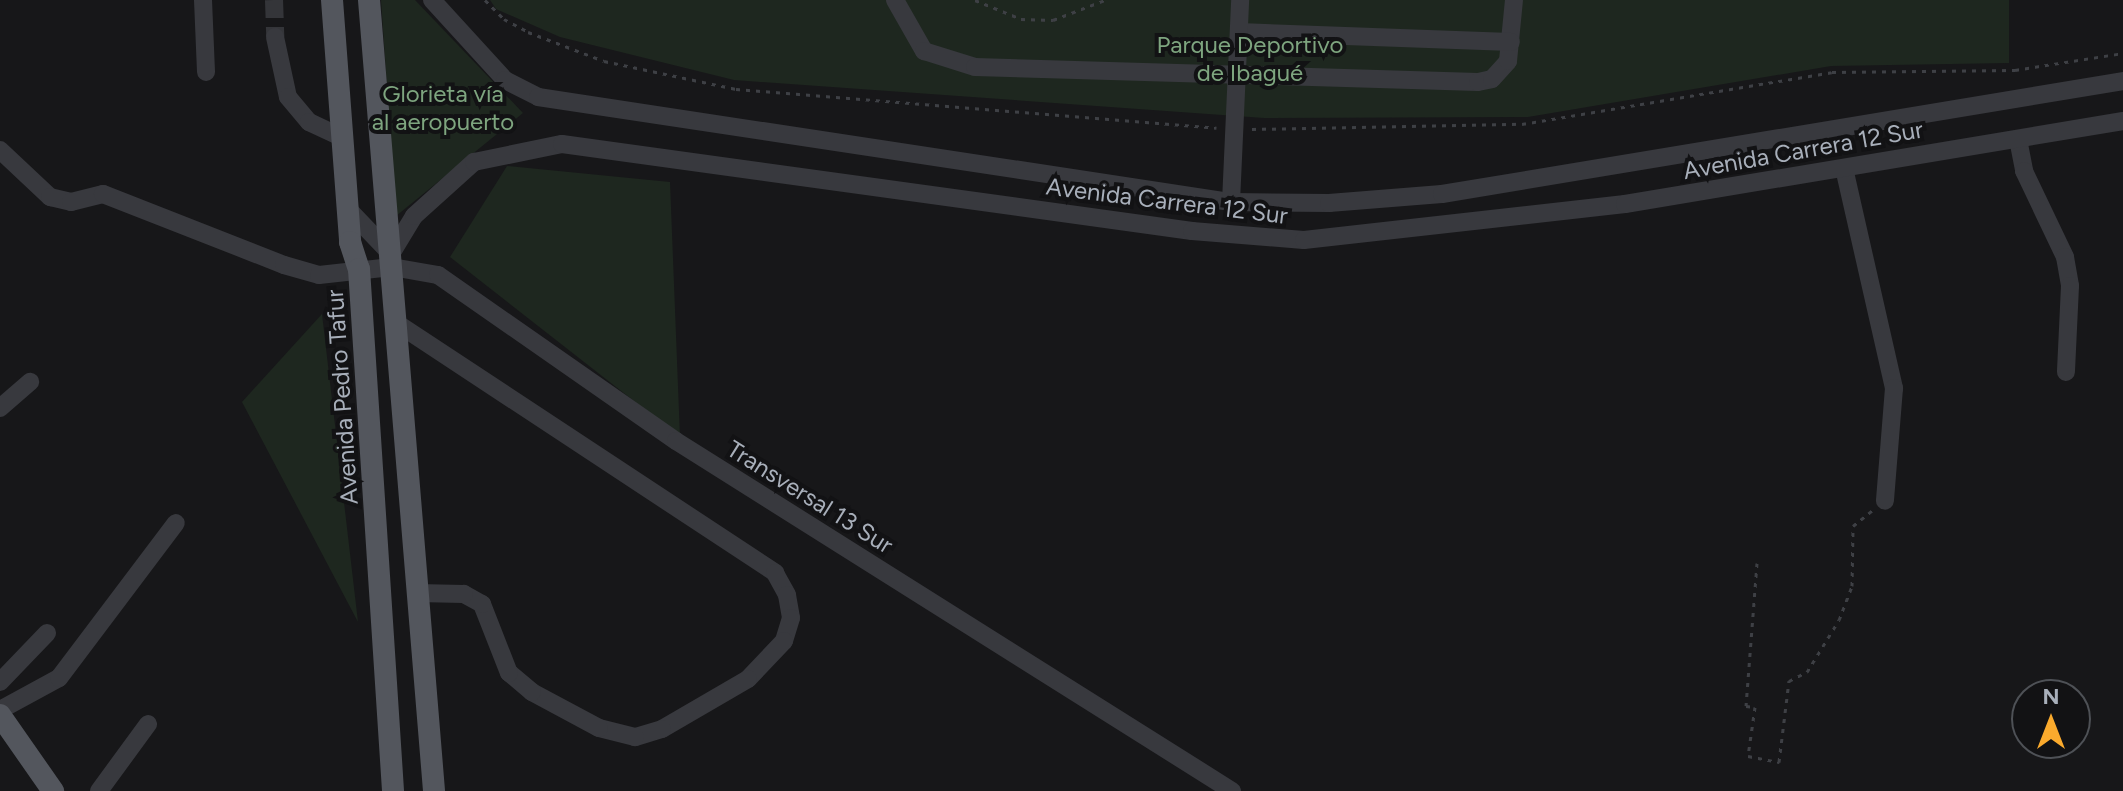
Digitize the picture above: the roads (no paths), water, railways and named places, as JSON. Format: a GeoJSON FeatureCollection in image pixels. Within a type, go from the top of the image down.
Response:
{"type":"FeatureCollection","features":[{"type":"Feature","properties":{"kind":"main road","name":"Avenida Pedro Tafur"},"geometry":{"type":"LineString","coordinates":[[332,0],[347,208],[359,269],[393,791]]}},
{"type":"Feature","properties":{"kind":"main road"},"geometry":{"type":"LineString","coordinates":[[369,0],[434,791]]}},
{"type":"Feature","properties":{"kind":"main road"},"geometry":{"type":"LineString","coordinates":[[0,712],[53,791]]}},
{"type":"Feature","properties":{"kind":"main road"},"geometry":{"type":"LineString","coordinates":[[0,738],[38,791]]}},
{"type":"Feature","properties":{"kind":"street"},"geometry":{"type":"LineString","coordinates":[[203,0],[206,72]]}},
{"type":"Feature","properties":{"kind":"street","name":"Avenida Carrera 12 Sur"},"geometry":{"type":"LineString","coordinates":[[432,0],[505,80],[538,97],[1231,202],[1329,203],[1442,194],[2123,81]]}},
{"type":"Feature","properties":{"kind":"street"},"geometry":{"type":"LineString","coordinates":[[895,0],[924,51],[945,62],[975,67],[1478,82],[1504,70],[1511,42],[1514,0]]}},
{"type":"Feature","properties":{"kind":"street"},"geometry":{"type":"LineString","coordinates":[[1231,202],[1238,129],[1240,0]]}},
{"type":"Feature","properties":{"kind":"street"},"geometry":{"type":"LineString","coordinates":[[1239,32],[1511,42]]}},
{"type":"Feature","properties":{"kind":"street"},"geometry":{"type":"LineString","coordinates":[[275,37],[288,97],[309,122],[341,137]]}},
{"type":"Feature","properties":{"kind":"street","name":"Avenida Carrera 12 Sur"},"geometry":{"type":"LineString","coordinates":[[391,261],[414,216],[474,162],[562,144],[1278,240],[1625,204],[2123,121]]}},
{"type":"Feature","properties":{"kind":"street"},"geometry":{"type":"LineString","coordinates":[[2018,139],[2024,171],[2065,257],[2070,286],[2066,372]]}},
{"type":"Feature","properties":{"kind":"street","name":"Transversal 13 Sur"},"geometry":{"type":"LineString","coordinates":[[0,150],[50,197],[71,202],[103,194],[284,265],[319,275],[391,261],[438,275],[676,441],[1232,791]]}},
{"type":"Feature","properties":{"kind":"street"},"geometry":{"type":"LineString","coordinates":[[1844,168],[1894,388],[1885,501]]}},
{"type":"Feature","properties":{"kind":"street"},"geometry":{"type":"LineString","coordinates":[[347,208],[391,261]]}},
{"type":"Feature","properties":{"kind":"street"},"geometry":{"type":"LineString","coordinates":[[398,324],[775,573],[787,595],[791,618],[784,641],[748,679],[662,729],[635,737],[599,728],[532,692],[509,673],[482,604],[464,594],[417,593]]}},
{"type":"Feature","properties":{"kind":"street"},"geometry":{"type":"LineString","coordinates":[[0,408],[30,382]]}},
{"type":"Feature","properties":{"kind":"street"},"geometry":{"type":"LineString","coordinates":[[0,712],[59,678],[176,523]]}},
{"type":"Feature","properties":{"kind":"street"},"geometry":{"type":"LineString","coordinates":[[0,682],[47,633]]}},
{"type":"Feature","properties":{"kind":"street"},"geometry":{"type":"LineString","coordinates":[[99,791],[148,724]]}},
{"type":"Feature","properties":{"kind":"tunnel"},"geometry":{"type":"LineString","coordinates":[[274,0],[275,37]]}},
{"type":"Feature","properties":{"kind":"park label","name":"Parque Deportivo de Ibagué"},"geometry":{"type":"Point","coordinates":[1250,59]}},
{"type":"Feature","properties":{"kind":"park label","name":"Glorieta vía al aeropuerto"},"geometry":{"type":"Point","coordinates":[443,108]}}]}
